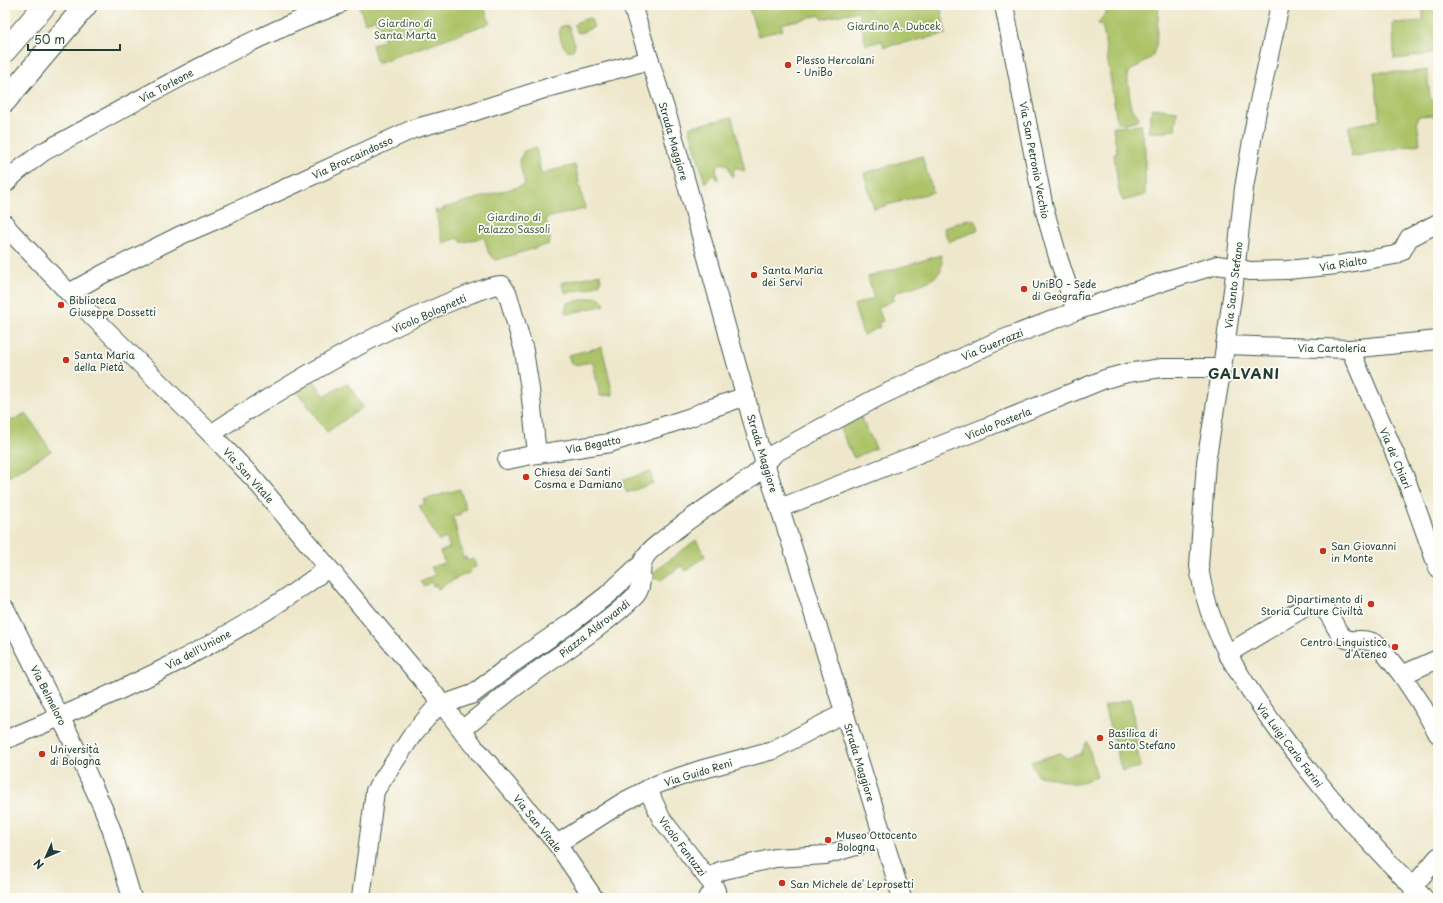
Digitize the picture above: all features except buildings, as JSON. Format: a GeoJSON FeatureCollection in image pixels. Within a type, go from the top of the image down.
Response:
{"type":"FeatureCollection","features":[{"type":"Feature","properties":{"kind":"main road"},"geometry":{"type":"LineString","coordinates":[[5,51],[45,5]]}},
{"type":"Feature","properties":{"kind":"main road"},"geometry":{"type":"LineString","coordinates":[[5,100],[86,5]]}},
{"type":"Feature","properties":{"kind":"street","name":"Via Torleone"},"geometry":{"type":"LineString","coordinates":[[5,184],[18,171],[43,152],[210,62],[289,24],[338,5]]}},
{"type":"Feature","properties":{"kind":"street","name":"Strada Maggiore"},"geometry":{"type":"LineString","coordinates":[[632,5],[670,124],[765,463],[902,898]]}},
{"type":"Feature","properties":{"kind":"street","name":"Via San Petronio Vecchio"},"geometry":{"type":"LineString","coordinates":[[1004,5],[1044,208],[1076,311]]}},
{"type":"Feature","properties":{"kind":"street","name":"Via Santo Stefano"},"geometry":{"type":"LineString","coordinates":[[1199,566],[1206,462],[1222,368],[1236,268],[1249,151],[1264,73],[1280,5]]}},
{"type":"Feature","properties":{"kind":"street","name":"Via Broccaindosso"},"geometry":{"type":"LineString","coordinates":[[69,293],[102,274],[175,238],[413,129],[467,114],[547,88],[650,60]]}},
{"type":"Feature","properties":{"kind":"street","name":"Via Rialto"},"geometry":{"type":"LineString","coordinates":[[1236,268],[1250,271],[1295,269],[1337,265],[1395,254],[1402,251],[1409,238],[1438,223]]}},
{"type":"Feature","properties":{"kind":"street","name":"Via San Vitale"},"geometry":{"type":"LineString","coordinates":[[5,224],[69,293],[211,434],[254,479],[437,697],[475,748],[557,844],[594,898]]}},
{"type":"Feature","properties":{"kind":"street","name":"Via Guerrazzi"},"geometry":{"type":"LineString","coordinates":[[765,463],[774,453],[900,386],[993,343],[1076,311],[1195,271],[1217,265],[1236,268]]}},
{"type":"Feature","properties":{"kind":"street","name":"Vicolo Bolognetti"},"geometry":{"type":"LineString","coordinates":[[211,434],[246,411],[343,354],[443,304],[489,287],[502,285],[507,292],[524,351],[537,454]]}},
{"type":"Feature","properties":{"kind":"street","name":"Via Cartoleria"},"geometry":{"type":"LineString","coordinates":[[1225,345],[1350,349],[1438,340]]}},
{"type":"Feature","properties":{"kind":"street","name":"Via de' Chiari"},"geometry":{"type":"LineString","coordinates":[[1350,349],[1407,482],[1438,568]]}},
{"type":"Feature","properties":{"kind":"street","name":"Vicolo Posterla"},"geometry":{"type":"LineString","coordinates":[[780,508],[987,428],[1111,377],[1162,368],[1222,368]]}},
{"type":"Feature","properties":{"kind":"street","name":"Via Begatto"},"geometry":{"type":"LineString","coordinates":[[507,460],[610,443],[699,414],[746,396]]}},
{"type":"Feature","properties":{"kind":"street","name":"Piazza Aldrovandi"},"geometry":{"type":"LineString","coordinates":[[462,730],[525,679],[614,615],[640,590],[642,583],[642,564],[650,551],[669,535],[752,477],[765,463]]}},
{"type":"Feature","properties":{"kind":"street","name":"Piazza Aldrovandi"},"geometry":{"type":"LineString","coordinates":[[442,705],[473,694],[513,663],[607,596],[642,564]]}},
{"type":"Feature","properties":{"kind":"street","name":"Via Luigi Carlo Farini"},"geometry":{"type":"LineString","coordinates":[[1199,566],[1204,592],[1213,622],[1227,654],[1241,678],[1322,788],[1417,895]]}},
{"type":"Feature","properties":{"kind":"street","name":"Via dell'Unione"},"geometry":{"type":"LineString","coordinates":[[5,740],[60,718],[114,693],[197,651],[296,592],[328,568]]}},
{"type":"Feature","properties":{"kind":"street"},"geometry":{"type":"LineString","coordinates":[[1227,654],[1307,606],[1320,606],[1326,611],[1343,637],[1348,640],[1368,640],[1378,645],[1402,675],[1417,697],[1438,734]]}},
{"type":"Feature","properties":{"kind":"street","name":"Via Belmeloro"},"geometry":{"type":"LineString","coordinates":[[5,608],[69,734],[103,808],[118,849],[132,898]]}},
{"type":"Feature","properties":{"kind":"street"},"geometry":{"type":"LineString","coordinates":[[1402,675],[1438,659]]}},
{"type":"Feature","properties":{"kind":"street"},"geometry":{"type":"LineString","coordinates":[[513,663],[525,679]]}},
{"type":"Feature","properties":{"kind":"street"},"geometry":{"type":"LineString","coordinates":[[361,898],[375,792],[413,734],[432,712],[442,705]]}},
{"type":"Feature","properties":{"kind":"street","name":"Via Guido Reni"},"geometry":{"type":"LineString","coordinates":[[557,844],[619,805],[648,789],[668,780],[700,770],[783,747],[844,713]]}},
{"type":"Feature","properties":{"kind":"street","name":"Vicolo Fantuzzi"},"geometry":{"type":"LineString","coordinates":[[648,789],[661,818],[715,888],[716,891],[707,898]]}},
{"type":"Feature","properties":{"kind":"street"},"geometry":{"type":"LineString","coordinates":[[708,878],[720,871],[774,858],[819,856],[883,838]]}},
{"type":"Feature","properties":{"kind":"street"},"geometry":{"type":"LineString","coordinates":[[1417,895],[1423,874],[1438,858]]}},
{"type":"Feature","properties":{"kind":"green space","name":"Giardino di Santa Marta"},"geometry":{"type":"Polygon","coordinates":[[[359,5],[483,5],[490,23],[377,63],[372,45],[384,40],[376,19],[365,23],[359,5]]]}},
{"type":"Feature","properties":{"kind":"green space","name":"Giardino A. Dubcek"},"geometry":{"type":"Polygon","coordinates":[[[748,5],[940,5],[946,34],[884,47],[882,41],[866,45],[858,11],[822,19],[820,15],[781,24],[783,30],[758,36],[748,5]]]}},
{"type":"Feature","properties":{"kind":"green space"},"geometry":{"type":"Polygon","coordinates":[[[1116,5],[1159,5],[1156,46],[1152,57],[1127,73],[1131,108],[1139,117],[1138,120],[1127,123],[1117,123],[1103,28],[1098,23],[1110,8],[1116,5]]]}},
{"type":"Feature","properties":{"kind":"green space"},"geometry":{"type":"Polygon","coordinates":[[[1423,5],[1438,5],[1438,53],[1394,59],[1393,23],[1423,21],[1423,5]]]}},
{"type":"Feature","properties":{"kind":"green space"},"geometry":{"type":"Polygon","coordinates":[[[589,18],[591,19],[594,27],[580,33],[577,32],[574,25],[577,22],[589,18]]]}},
{"type":"Feature","properties":{"kind":"green space"},"geometry":{"type":"Polygon","coordinates":[[[566,25],[569,27],[575,45],[574,49],[568,51],[562,43],[560,37],[560,27],[566,25]]]}},
{"type":"Feature","properties":{"kind":"green space"},"geometry":{"type":"Polygon","coordinates":[[[1427,70],[1430,98],[1434,101],[1438,101],[1438,121],[1433,115],[1419,116],[1417,121],[1420,144],[1351,157],[1349,126],[1380,120],[1374,72],[1413,72],[1427,70]]]}},
{"type":"Feature","properties":{"kind":"green space"},"geometry":{"type":"Polygon","coordinates":[[[1152,108],[1177,111],[1175,130],[1169,130],[1168,132],[1148,132],[1152,108]]]}},
{"type":"Feature","properties":{"kind":"green space"},"geometry":{"type":"Polygon","coordinates":[[[732,117],[745,171],[735,167],[732,177],[728,166],[721,164],[718,165],[716,169],[718,180],[712,174],[705,183],[689,127],[732,117]]]}},
{"type":"Feature","properties":{"kind":"green space"},"geometry":{"type":"Polygon","coordinates":[[[1142,125],[1141,135],[1143,136],[1145,146],[1145,195],[1123,201],[1119,192],[1114,154],[1117,153],[1113,127],[1142,125]]]}},
{"type":"Feature","properties":{"kind":"green space","name":"Giardino di Palazzo Sassoli"},"geometry":{"type":"Polygon","coordinates":[[[536,148],[541,173],[575,165],[585,209],[546,218],[550,238],[549,244],[496,260],[489,254],[484,237],[464,242],[461,242],[459,238],[443,243],[435,210],[437,210],[437,212],[444,210],[443,208],[525,185],[519,160],[524,151],[536,148]]]}},
{"type":"Feature","properties":{"kind":"green space"},"geometry":{"type":"Polygon","coordinates":[[[922,156],[933,192],[874,209],[864,173],[922,156]]]}},
{"type":"Feature","properties":{"kind":"green space"},"geometry":{"type":"Polygon","coordinates":[[[969,219],[975,221],[978,229],[948,242],[944,228],[969,219]]]}},
{"type":"Feature","properties":{"kind":"green space"},"geometry":{"type":"Polygon","coordinates":[[[941,255],[941,269],[936,277],[913,287],[896,292],[893,296],[894,300],[878,308],[883,321],[878,323],[880,327],[863,335],[854,305],[874,298],[868,277],[941,255]]]}},
{"type":"Feature","properties":{"kind":"green space"},"geometry":{"type":"Polygon","coordinates":[[[600,274],[600,283],[591,288],[566,293],[561,283],[600,274]]]}},
{"type":"Feature","properties":{"kind":"green space"},"geometry":{"type":"Polygon","coordinates":[[[596,297],[600,298],[605,305],[567,314],[565,311],[567,303],[596,297]]]}},
{"type":"Feature","properties":{"kind":"green space"},"geometry":{"type":"Polygon","coordinates":[[[602,347],[613,395],[600,396],[593,364],[591,362],[574,365],[571,363],[568,355],[602,347]]]}},
{"type":"Feature","properties":{"kind":"green space"},"geometry":{"type":"Polygon","coordinates":[[[311,377],[325,396],[347,383],[363,407],[327,432],[294,387],[311,377]]]}},
{"type":"Feature","properties":{"kind":"green space"},"geometry":{"type":"Polygon","coordinates":[[[26,413],[51,451],[5,479],[5,424],[26,413]]]}},
{"type":"Feature","properties":{"kind":"green space"},"geometry":{"type":"Polygon","coordinates":[[[861,417],[876,448],[854,458],[840,429],[861,417]]]}},
{"type":"Feature","properties":{"kind":"green space"},"geometry":{"type":"Polygon","coordinates":[[[650,471],[653,483],[627,493],[622,481],[650,471]]]}},
{"type":"Feature","properties":{"kind":"green space"},"geometry":{"type":"Polygon","coordinates":[[[460,489],[466,510],[460,512],[461,514],[453,516],[463,558],[466,557],[467,561],[474,559],[476,567],[470,569],[471,572],[438,589],[436,585],[433,586],[431,582],[424,586],[421,582],[435,575],[431,567],[445,563],[440,552],[450,547],[446,538],[439,541],[419,506],[425,504],[423,500],[460,489]]]}},
{"type":"Feature","properties":{"kind":"green space"},"geometry":{"type":"Polygon","coordinates":[[[696,540],[705,556],[686,571],[681,566],[661,580],[651,578],[655,571],[696,540]]]}},
{"type":"Feature","properties":{"kind":"green space"},"geometry":{"type":"Polygon","coordinates":[[[1131,699],[1140,767],[1122,771],[1104,706],[1131,699]]]}},
{"type":"Feature","properties":{"kind":"green space"},"geometry":{"type":"Polygon","coordinates":[[[1087,741],[1097,777],[1076,784],[1037,775],[1031,762],[1060,753],[1066,758],[1081,754],[1087,741]]]}},
{"type":"Feature","properties":{"kind":"place","name":"Plesso Hercolani - UniBo"},"geometry":{"type":"Point","coordinates":[788,65]}},
{"type":"Feature","properties":{"kind":"place","name":"Santa Maria dei Servi"},"geometry":{"type":"Point","coordinates":[754,275]}},
{"type":"Feature","properties":{"kind":"place","name":"UniBO - Sede di Geografia"},"geometry":{"type":"Point","coordinates":[1024,289]}},
{"type":"Feature","properties":{"kind":"place","name":"Biblioteca Giuseppe Dossetti"},"geometry":{"type":"Point","coordinates":[61,305]}},
{"type":"Feature","properties":{"kind":"place","name":"Santa Maria della Pietà"},"geometry":{"type":"Point","coordinates":[66,360]}},
{"type":"Feature","properties":{"kind":"place","name":"Chiesa dei Santi Cosma e Damiano"},"geometry":{"type":"Point","coordinates":[526,477]}},
{"type":"Feature","properties":{"kind":"place","name":"San Giovanni in Monte"},"geometry":{"type":"Point","coordinates":[1323,551]}},
{"type":"Feature","properties":{"kind":"place","name":"Dipartimento di Storia Culture Civiltà"},"geometry":{"type":"Point","coordinates":[1371,604]}},
{"type":"Feature","properties":{"kind":"place","name":"Centro Linguistico d'Ateneo"},"geometry":{"type":"Point","coordinates":[1395,647]}},
{"type":"Feature","properties":{"kind":"place","name":"Basilica di Santo Stefano"},"geometry":{"type":"Point","coordinates":[1100,738]}},
{"type":"Feature","properties":{"kind":"place","name":"Università di Bologna"},"geometry":{"type":"Point","coordinates":[42,754]}},
{"type":"Feature","properties":{"kind":"place","name":"Museo Ottocento Bologna"},"geometry":{"type":"Point","coordinates":[828,840]}},
{"type":"Feature","properties":{"kind":"place","name":"San Michele de' Leprosetti"},"geometry":{"type":"Point","coordinates":[782,883]}},
{"type":"Feature","properties":{"kind":"district","name":"GALVANI"},"geometry":{"type":"Point","coordinates":[1244,373]}}]}
